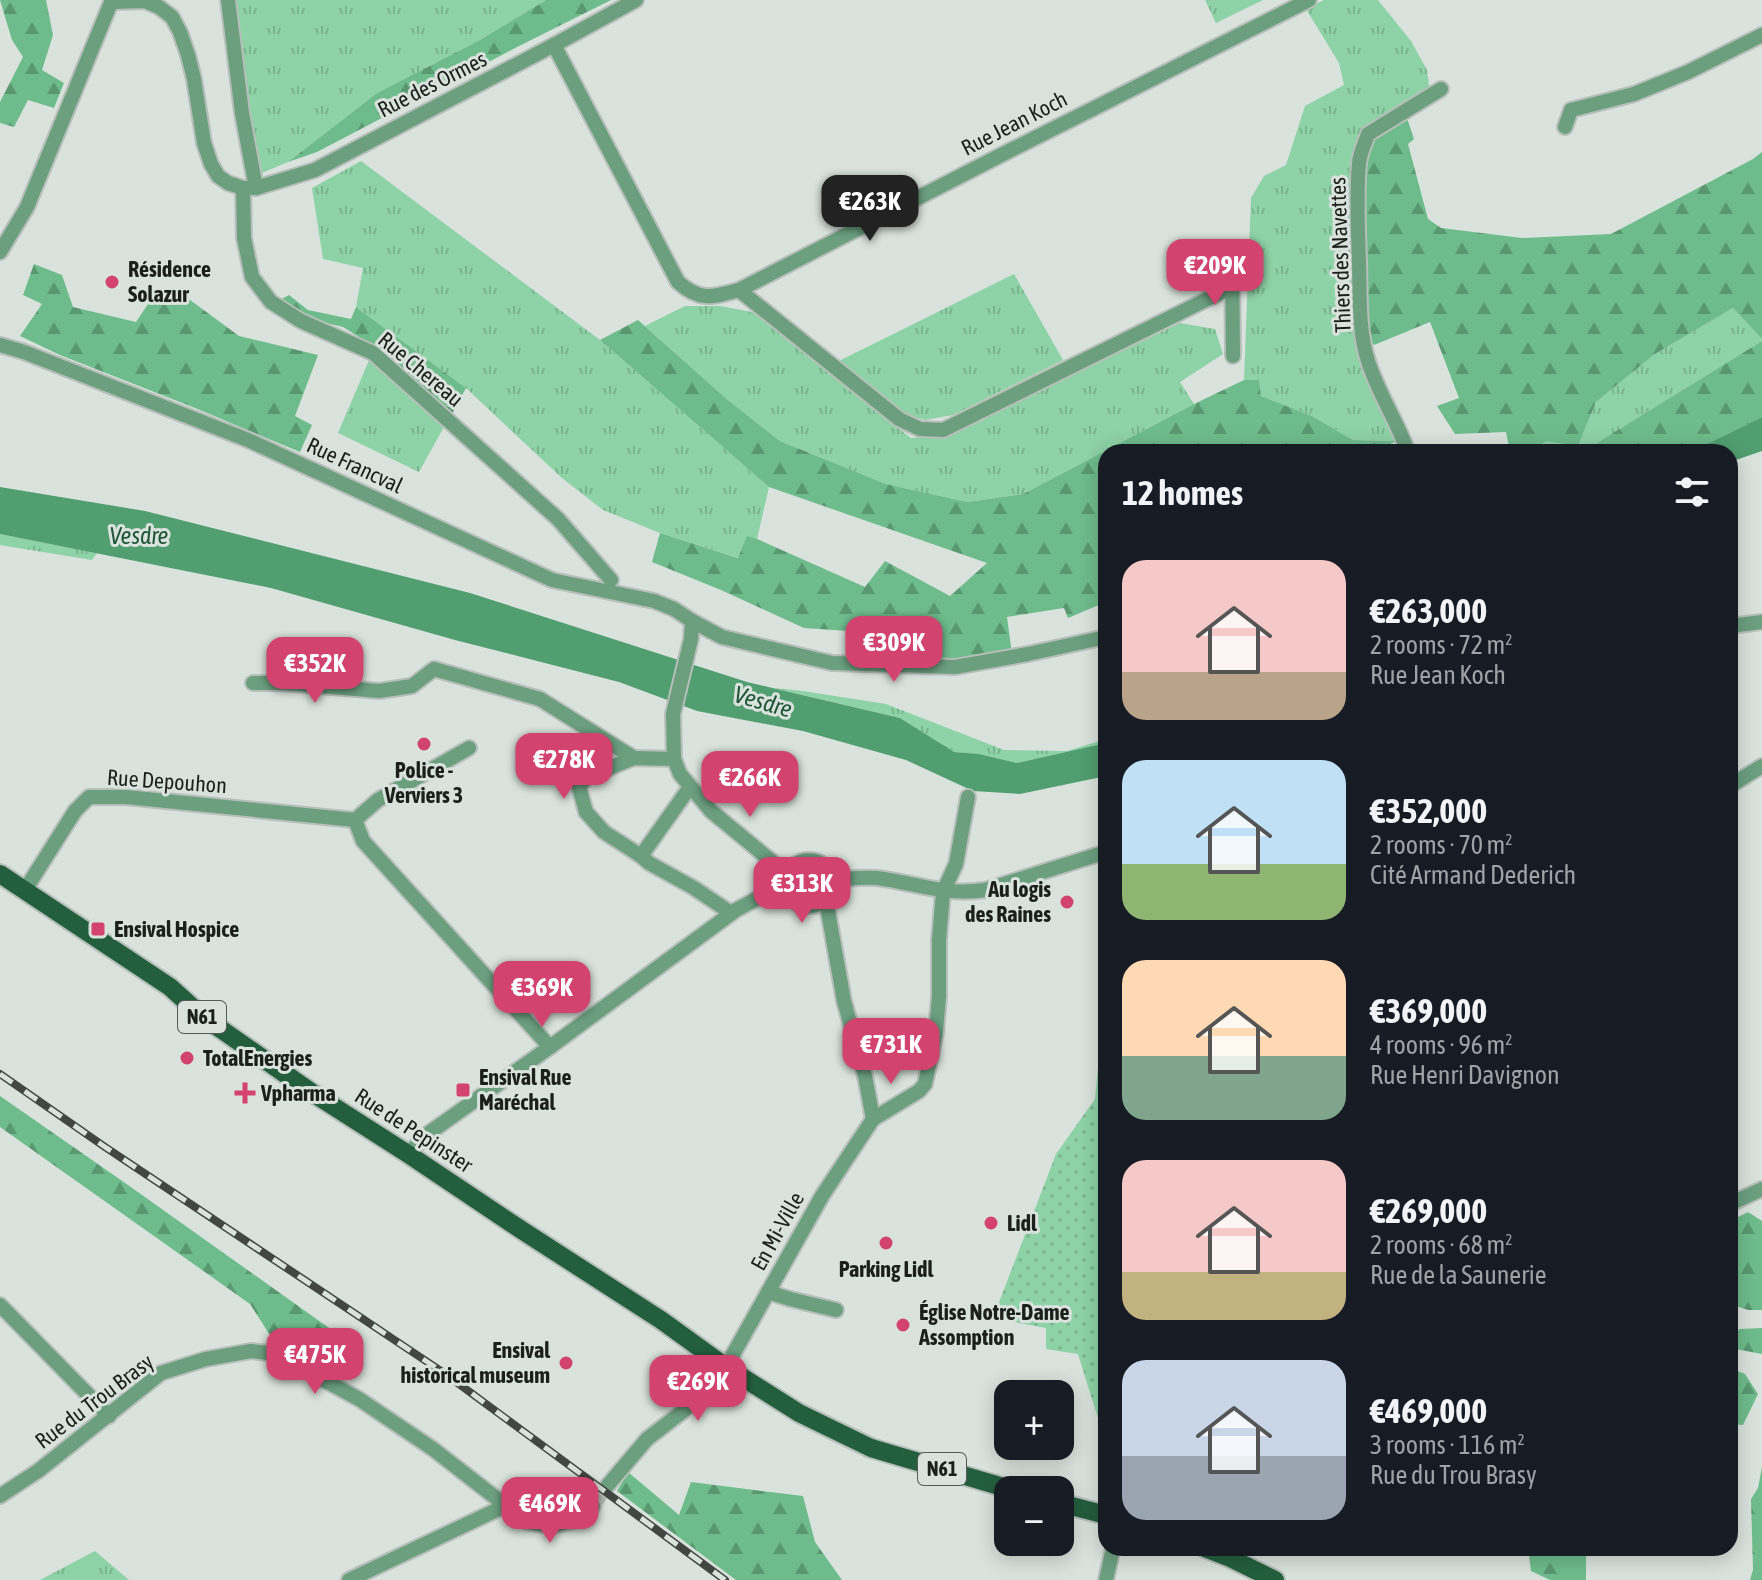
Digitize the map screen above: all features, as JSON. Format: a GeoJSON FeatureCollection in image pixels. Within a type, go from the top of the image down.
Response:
{"type":"FeatureCollection","features":[{"type":"Feature","properties":{"kind":"main road","name":"Rue de Pepinster"},"geometry":{"type":"LineString","coordinates":[[0,874],[170,987],[202,1016],[311,1092],[661,1320],[726,1367]]}},
{"type":"Feature","properties":{"kind":"main road","name":"N61"},"geometry":{"type":"LineString","coordinates":[[726,1367],[799,1413],[871,1448],[994,1484]]}},
{"type":"Feature","properties":{"kind":"main road"},"geometry":{"type":"LineString","coordinates":[[1074,1507],[1098,1513]]}},
{"type":"Feature","properties":{"kind":"main road"},"geometry":{"type":"LineString","coordinates":[[1236,1556],[1275,1580]]}},
{"type":"Feature","properties":{"kind":"street","name":"Rue Chereau"},"geometry":{"type":"LineString","coordinates":[[228,0],[249,188],[244,238],[252,277],[271,302],[301,321],[373,353],[558,519],[611,580]]}},
{"type":"Feature","properties":{"kind":"street","name":"Rue des Ormes"},"geometry":{"type":"LineString","coordinates":[[249,188],[315,170],[636,0]]}},
{"type":"Feature","properties":{"kind":"street","name":"Rue Jean Koch"},"geometry":{"type":"LineString","coordinates":[[554,45],[678,282],[700,297],[739,290],[1309,0]]}},
{"type":"Feature","properties":{"kind":"street"},"geometry":{"type":"LineString","coordinates":[[0,252],[27,207],[112,1],[145,1],[172,17],[188,55],[204,143],[211,164],[218,176],[228,183],[249,188]]}},
{"type":"Feature","properties":{"kind":"street"},"geometry":{"type":"LineString","coordinates":[[1565,127],[1571,110],[1634,94],[1688,72],[1762,35]]}},
{"type":"Feature","properties":{"kind":"street","name":"Thiers des Navettes"},"geometry":{"type":"LineString","coordinates":[[1405,444],[1384,402],[1362,334],[1359,161],[1368,134],[1441,89]]}},
{"type":"Feature","properties":{"kind":"street"},"geometry":{"type":"LineString","coordinates":[[1232,256],[1233,356]]}},
{"type":"Feature","properties":{"kind":"street"},"geometry":{"type":"LineString","coordinates":[[739,290],[899,419],[920,429],[943,430],[1234,286]]}},
{"type":"Feature","properties":{"kind":"street","name":"Rue Francval"},"geometry":{"type":"LineString","coordinates":[[0,345],[248,440],[552,580],[654,601],[722,637],[832,663],[955,667],[1098,639]]}},
{"type":"Feature","properties":{"kind":"street"},"geometry":{"type":"LineString","coordinates":[[692,621],[691,639],[673,714],[674,759],[680,774],[711,811],[787,874]]}},
{"type":"Feature","properties":{"kind":"street"},"geometry":{"type":"LineString","coordinates":[[1738,625],[1762,622]]}},
{"type":"Feature","properties":{"kind":"street"},"geometry":{"type":"LineString","coordinates":[[253,683],[379,691],[412,686],[434,669],[540,699],[634,758]]}},
{"type":"Feature","properties":{"kind":"street"},"geometry":{"type":"LineString","coordinates":[[469,748],[378,800],[355,820],[363,841],[550,1047]]}},
{"type":"Feature","properties":{"kind":"street"},"geometry":{"type":"LineString","coordinates":[[674,759],[634,758],[587,777],[579,787],[586,812],[604,832],[731,913]]}},
{"type":"Feature","properties":{"kind":"street"},"geometry":{"type":"LineString","coordinates":[[1738,781],[1762,766]]}},
{"type":"Feature","properties":{"kind":"street"},"geometry":{"type":"LineString","coordinates":[[641,856],[690,787]]}},
{"type":"Feature","properties":{"kind":"street","name":"Rue Depouhon"},"geometry":{"type":"LineString","coordinates":[[25,890],[75,811],[89,797],[126,797],[355,820]]}},
{"type":"Feature","properties":{"kind":"street"},"geometry":{"type":"LineString","coordinates":[[943,892],[956,864],[968,797]]}},
{"type":"Feature","properties":{"kind":"street"},"geometry":{"type":"LineString","coordinates":[[832,880],[878,878],[943,892],[967,892],[985,890],[1098,855]]}},
{"type":"Feature","properties":{"kind":"street"},"geometry":{"type":"LineString","coordinates":[[812,860],[825,867],[832,880],[826,900],[810,907],[793,901],[786,884],[787,874],[797,863],[812,860]]}},
{"type":"Feature","properties":{"kind":"street","name":"En Mi-Ville"},"geometry":{"type":"LineString","coordinates":[[608,1485],[647,1439],[692,1403],[726,1367],[822,1196],[873,1119],[919,1091],[925,1084],[936,1032],[943,892]]}},
{"type":"Feature","properties":{"kind":"street"},"geometry":{"type":"LineString","coordinates":[[408,1154],[429,1133],[731,913],[762,896],[788,893]]}},
{"type":"Feature","properties":{"kind":"street"},"geometry":{"type":"LineString","coordinates":[[826,900],[844,1001],[865,1076],[873,1119]]}},
{"type":"Feature","properties":{"kind":"street"},"geometry":{"type":"LineString","coordinates":[[1738,1200],[1762,1189]]}},
{"type":"Feature","properties":{"kind":"street"},"geometry":{"type":"LineString","coordinates":[[768,1292],[836,1310]]}},
{"type":"Feature","properties":{"kind":"street"},"geometry":{"type":"LineString","coordinates":[[0,1305],[109,1416]]}},
{"type":"Feature","properties":{"kind":"street","name":"Rue du Trou Brasy"},"geometry":{"type":"LineString","coordinates":[[0,1496],[38,1471],[161,1373],[206,1359],[251,1351],[276,1354],[372,1408],[433,1449],[527,1522],[552,1526],[573,1521],[593,1506]]}},
{"type":"Feature","properties":{"kind":"street"},"geometry":{"type":"LineString","coordinates":[[349,1580],[373,1575],[505,1506]]}},
{"type":"Feature","properties":{"kind":"street"},"geometry":{"type":"LineString","coordinates":[[1106,1580],[1111,1556]]}},
{"type":"Feature","properties":{"kind":"green space"},"geometry":{"type":"Polygon","coordinates":[[[0,0],[46,0],[53,35],[42,70],[64,83],[54,108],[28,100],[14,127],[0,123],[0,102],[23,57],[12,40],[0,0]]]}},
{"type":"Feature","properties":{"kind":"green space"},"geometry":{"type":"Polygon","coordinates":[[[233,0],[546,0],[478,41],[377,93],[288,162],[257,175],[233,0]]]}},
{"type":"Feature","properties":{"kind":"green space"},"geometry":{"type":"Polygon","coordinates":[[[546,0],[611,0],[317,152],[288,162],[377,93],[478,41],[546,0]]]}},
{"type":"Feature","properties":{"kind":"green space"},"geometry":{"type":"Polygon","coordinates":[[[1205,0],[1263,0],[1216,23],[1205,0]]]}},
{"type":"Feature","properties":{"kind":"green space"},"geometry":{"type":"Polygon","coordinates":[[[1324,0],[1378,0],[1411,41],[1427,70],[1430,93],[1369,125],[1358,355],[1397,441],[1353,440],[1312,416],[1261,396],[1258,381],[1244,380],[1251,198],[1264,176],[1286,165],[1305,106],[1344,85],[1339,63],[1306,9],[1324,0]]]}},
{"type":"Feature","properties":{"kind":"green space"},"geometry":{"type":"Polygon","coordinates":[[[1405,112],[1414,139],[1408,144],[1428,219],[1441,228],[1522,238],[1611,234],[1762,152],[1762,339],[1733,308],[1655,354],[1596,402],[1579,444],[1546,441],[1541,444],[1508,444],[1506,432],[1455,434],[1437,406],[1459,398],[1430,322],[1374,345],[1363,331],[1360,201],[1370,136],[1405,112]]]}},
{"type":"Feature","properties":{"kind":"green space"},"geometry":{"type":"Polygon","coordinates":[[[361,161],[600,340],[769,487],[757,539],[747,537],[739,558],[660,533],[603,510],[562,478],[466,388],[356,307],[363,268],[323,259],[312,188],[361,161]]]}},
{"type":"Feature","properties":{"kind":"green space"},"geometry":{"type":"Polygon","coordinates":[[[34,264],[62,275],[73,307],[136,322],[156,292],[186,297],[239,336],[318,355],[295,416],[312,425],[300,452],[20,336],[42,304],[23,295],[34,264]]]}},
{"type":"Feature","properties":{"kind":"green space"},"geometry":{"type":"Polygon","coordinates":[[[1014,274],[1063,360],[953,415],[925,420],[902,413],[839,361],[1014,274]]]}},
{"type":"Feature","properties":{"kind":"green space"},"geometry":{"type":"Polygon","coordinates":[[[289,295],[308,310],[351,319],[356,307],[466,388],[452,414],[391,357],[343,327],[305,318],[280,300],[289,295]]]}},
{"type":"Feature","properties":{"kind":"green space"},"geometry":{"type":"Polygon","coordinates":[[[685,306],[720,306],[752,312],[911,438],[949,435],[1180,323],[1215,329],[1223,354],[1180,382],[1194,404],[1118,444],[1098,444],[1098,455],[1023,494],[967,502],[886,484],[780,441],[728,400],[645,326],[685,306]]]}},
{"type":"Feature","properties":{"kind":"green space"},"geometry":{"type":"Polygon","coordinates":[[[1733,308],[1762,339],[1595,444],[1579,444],[1596,402],[1655,354],[1733,308]]]}},
{"type":"Feature","properties":{"kind":"green space"},"geometry":{"type":"Polygon","coordinates":[[[638,320],[728,400],[780,441],[886,484],[967,502],[1023,494],[1098,455],[1098,605],[1068,618],[1064,608],[1007,617],[1012,654],[956,661],[905,662],[908,635],[804,628],[652,562],[660,533],[738,558],[747,536],[865,587],[885,561],[950,596],[987,563],[769,487],[600,340],[638,320]]]}},
{"type":"Feature","properties":{"kind":"green space"},"geometry":{"type":"Polygon","coordinates":[[[1762,341],[1762,417],[1705,444],[1595,444],[1762,341]]]}},
{"type":"Feature","properties":{"kind":"green space"},"geometry":{"type":"Polygon","coordinates":[[[370,358],[445,425],[419,472],[338,433],[370,358]]]}},
{"type":"Feature","properties":{"kind":"green space"},"geometry":{"type":"Polygon","coordinates":[[[1244,380],[1259,380],[1261,396],[1312,416],[1353,440],[1397,441],[1390,444],[1118,444],[1244,380]]]}},
{"type":"Feature","properties":{"kind":"green space"},"geometry":{"type":"Polygon","coordinates":[[[1546,440],[1567,444],[1540,444],[1546,440]]]}},
{"type":"Feature","properties":{"kind":"green space"},"geometry":{"type":"Polygon","coordinates":[[[0,534],[97,553],[92,560],[0,545],[0,534]]]}},
{"type":"Feature","properties":{"kind":"green space"},"geometry":{"type":"Polygon","coordinates":[[[774,688],[886,704],[1004,750],[1067,751],[1098,741],[1098,745],[1017,763],[979,754],[953,752],[900,718],[774,688]]]}},
{"type":"Feature","properties":{"kind":"green space"},"geometry":{"type":"Polygon","coordinates":[[[1098,1067],[1098,1418],[1078,1354],[1046,1349],[1046,1328],[993,1318],[1056,1154],[1095,1099],[1098,1067]]]}},
{"type":"Feature","properties":{"kind":"green space"},"geometry":{"type":"Polygon","coordinates":[[[0,1096],[360,1350],[340,1380],[275,1343],[250,1304],[0,1127],[0,1096]]]}},
{"type":"Feature","properties":{"kind":"green space"},"geometry":{"type":"Polygon","coordinates":[[[1748,1212],[1762,1221],[1762,1310],[1738,1307],[1738,1217],[1748,1212]]]}},
{"type":"Feature","properties":{"kind":"green space"},"geometry":{"type":"Polygon","coordinates":[[[1762,1328],[1762,1354],[1738,1350],[1739,1329],[1762,1328]]]}},
{"type":"Feature","properties":{"kind":"green space"},"geometry":{"type":"Polygon","coordinates":[[[1738,1371],[1745,1374],[1758,1394],[1743,1425],[1738,1425],[1738,1371]]]}},
{"type":"Feature","properties":{"kind":"green space"},"geometry":{"type":"Polygon","coordinates":[[[1762,1467],[1762,1580],[1750,1580],[1753,1570],[1751,1499],[1758,1488],[1762,1467]]]}},
{"type":"Feature","properties":{"kind":"green space"},"geometry":{"type":"Polygon","coordinates":[[[628,1472],[679,1515],[691,1482],[803,1496],[815,1542],[842,1580],[736,1580],[617,1491],[628,1472]]]}},
{"type":"Feature","properties":{"kind":"green space"},"geometry":{"type":"Polygon","coordinates":[[[95,1551],[129,1580],[40,1580],[95,1551]]]}},
{"type":"Feature","properties":{"kind":"green space"},"geometry":{"type":"Polygon","coordinates":[[[1529,1556],[1586,1556],[1586,1580],[1550,1580],[1531,1571],[1529,1556]]]}},
{"type":"Feature","properties":{"kind":"water"},"geometry":{"type":"Polygon","coordinates":[[[1762,417],[1762,451],[1738,459],[1738,444],[1705,444],[1762,417]]]}},
{"type":"Feature","properties":{"kind":"water","name":"Vesdre"},"geometry":{"type":"Polygon","coordinates":[[[0,487],[145,511],[470,593],[747,682],[900,718],[954,752],[1017,763],[1098,745],[1098,778],[1020,794],[973,791],[906,760],[803,731],[697,711],[619,682],[271,588],[0,534],[0,487]]]}},
{"type":"Feature","properties":{"kind":"tunnel"},"geometry":{"type":"LineString","coordinates":[[593,1506],[608,1485]]}},
{"type":"Feature","properties":{"kind":"railway"},"geometry":{"type":"LineString","coordinates":[[0,1074],[444,1373],[725,1580]]}},
{"type":"Feature","properties":{"kind":"place","name":"Résidence Solazur"},"geometry":{"type":"Point","coordinates":[112,282]}},
{"type":"Feature","properties":{"kind":"place","name":"Police - Verviers 3"},"geometry":{"type":"Point","coordinates":[424,744]}},
{"type":"Feature","properties":{"kind":"place","name":"Au logis des Raines"},"geometry":{"type":"Point","coordinates":[1067,902]}},
{"type":"Feature","properties":{"kind":"place","name":"Ensival Hospice"},"geometry":{"type":"Point","coordinates":[98,929]}},
{"type":"Feature","properties":{"kind":"place","name":"TotalEnergies"},"geometry":{"type":"Point","coordinates":[187,1058]}},
{"type":"Feature","properties":{"kind":"place","name":"Ensival Rue Maréchal"},"geometry":{"type":"Point","coordinates":[463,1090]}},
{"type":"Feature","properties":{"kind":"place","name":"Vpharma"},"geometry":{"type":"Point","coordinates":[245,1093]}},
{"type":"Feature","properties":{"kind":"place","name":"Lidl"},"geometry":{"type":"Point","coordinates":[991,1223]}},
{"type":"Feature","properties":{"kind":"place","name":"Parking Lidl"},"geometry":{"type":"Point","coordinates":[886,1243]}},
{"type":"Feature","properties":{"kind":"place","name":"Église Notre-Dame Assomption"},"geometry":{"type":"Point","coordinates":[903,1325]}},
{"type":"Feature","properties":{"kind":"place","name":"Ensival historical museum"},"geometry":{"type":"Point","coordinates":[566,1363]}}]}
